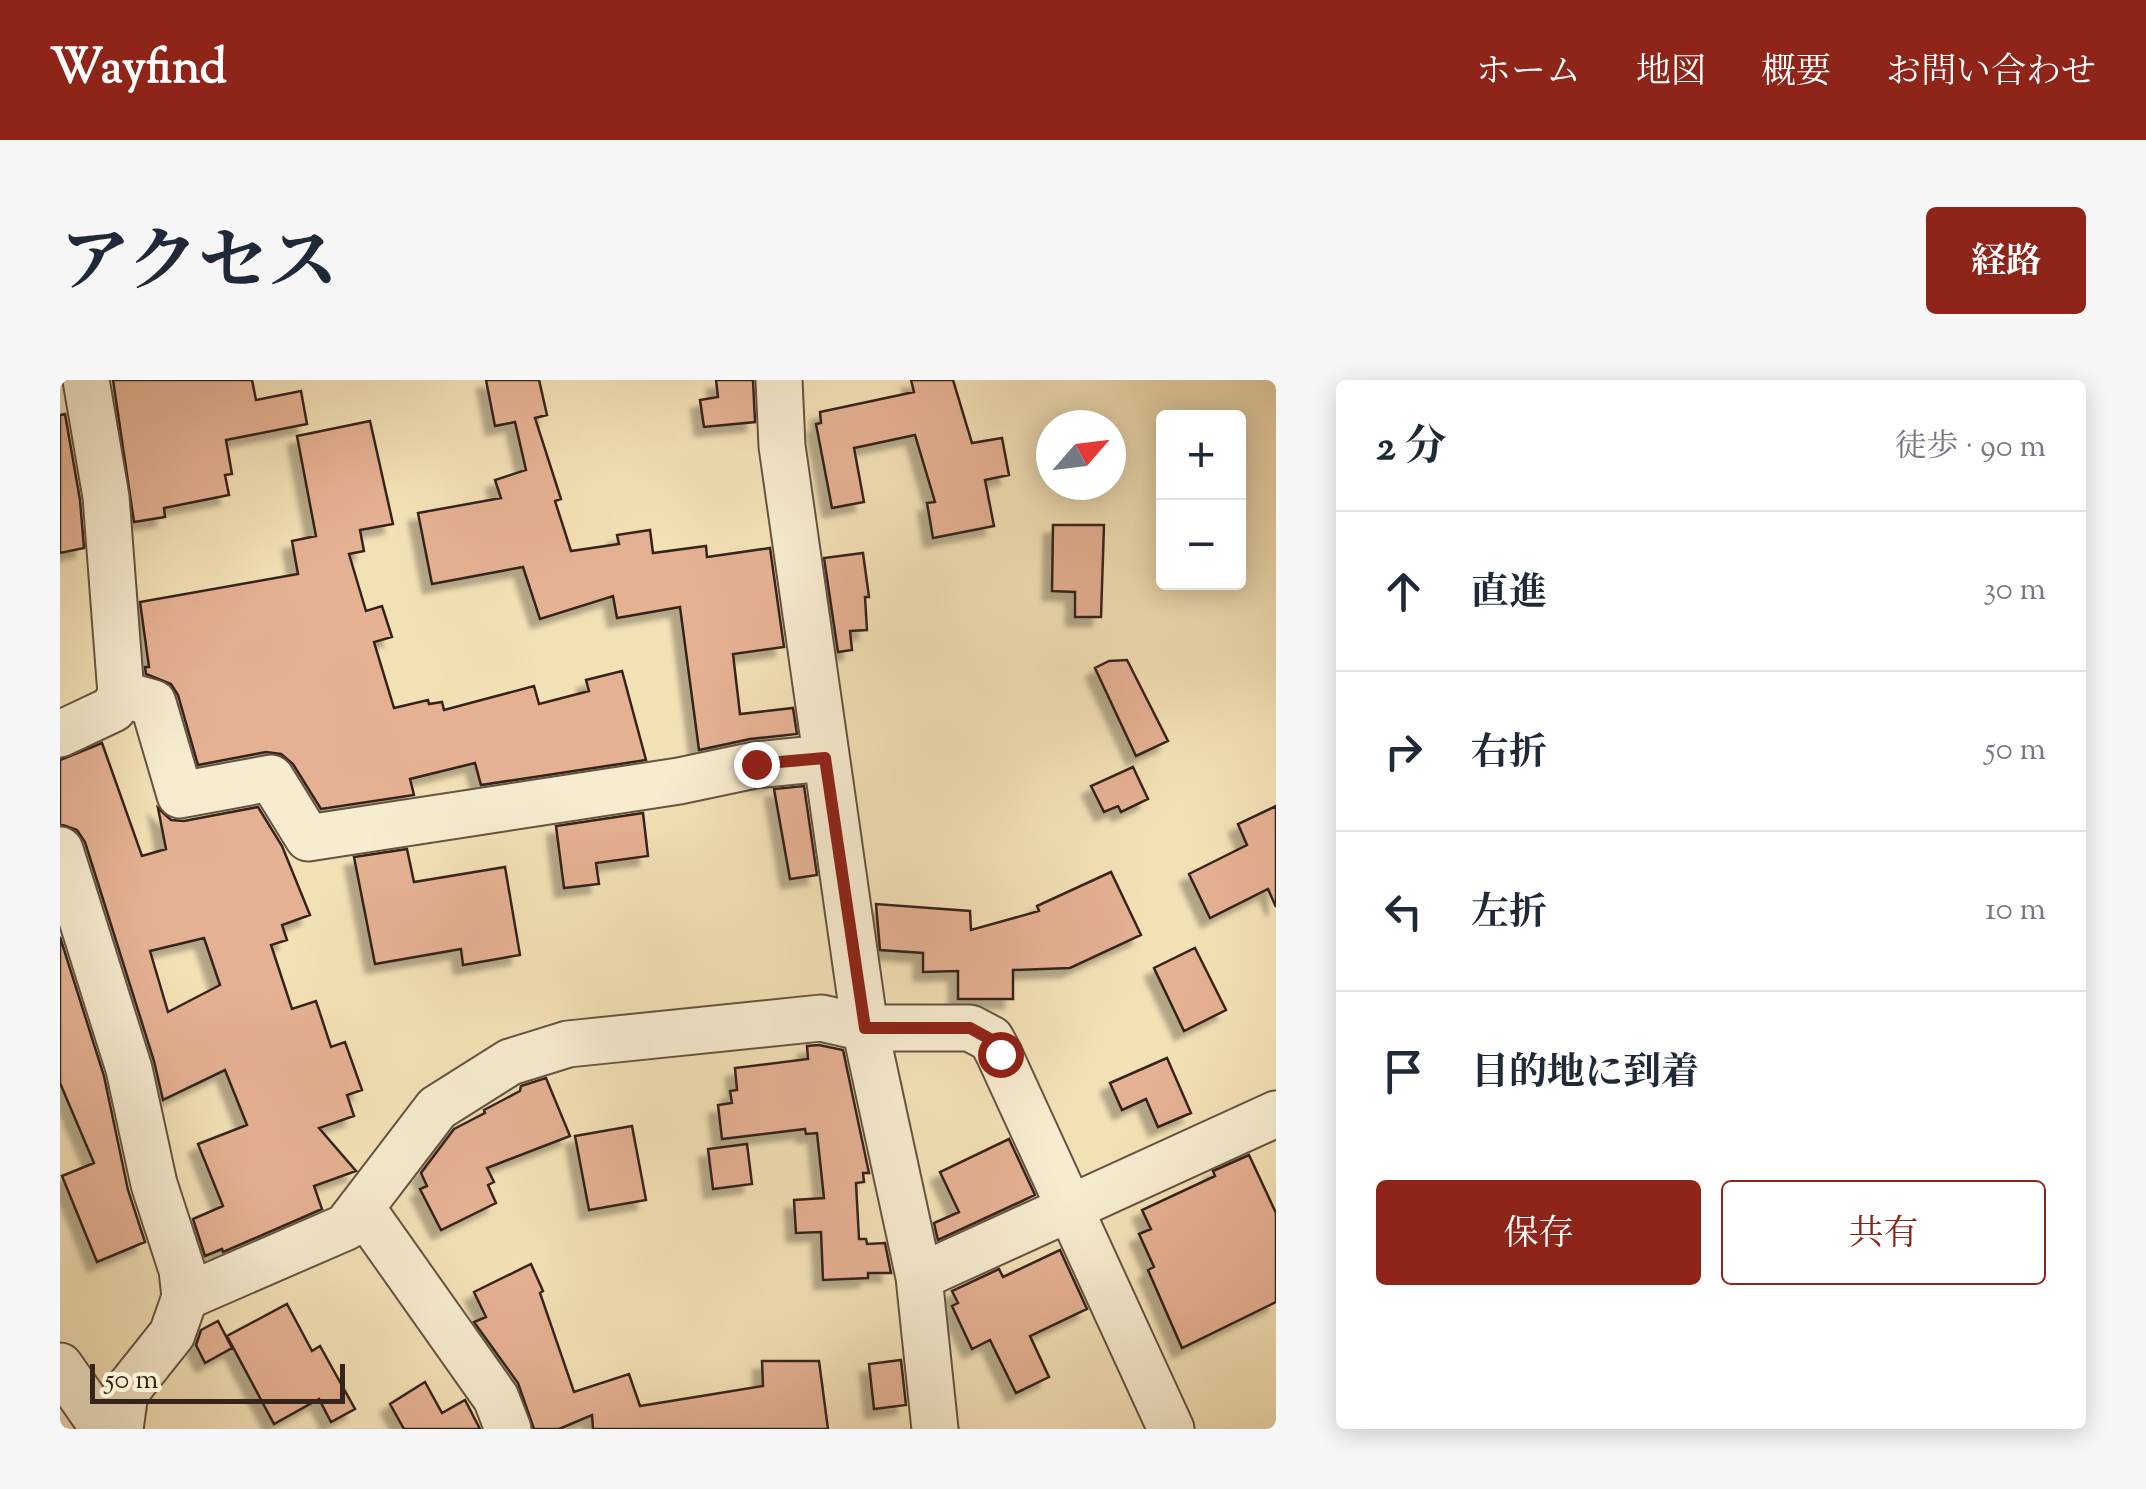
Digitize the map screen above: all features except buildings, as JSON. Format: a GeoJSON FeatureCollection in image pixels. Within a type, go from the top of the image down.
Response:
{"type":"FeatureCollection","features":[{"type":"Feature","properties":{"kind":"street"},"geometry":{"type":"LineString","coordinates":[[60,734],[112,710],[121,694],[106,497],[86,380]]}},
{"type":"Feature","properties":{"kind":"street"},"geometry":{"type":"LineString","coordinates":[[780,380],[782,446],[825,758],[865,1028],[918,1277],[935,1429]]}},
{"type":"Feature","properties":{"kind":"street"},"geometry":{"type":"LineString","coordinates":[[121,694],[153,704],[180,795],[272,778],[308,838],[680,782],[756,764],[825,758]]}},
{"type":"Feature","properties":{"kind":"street"},"geometry":{"type":"LineString","coordinates":[[60,850],[129,1069],[154,1184],[182,1270],[185,1297],[172,1334],[125,1393],[120,1429]]}},
{"type":"Feature","properties":{"kind":"street"},"geometry":{"type":"LineString","coordinates":[[185,1297],[346,1226],[437,1108],[510,1062],[568,1044],[821,1018],[865,1028],[970,1028],[990,1039],[1171,1429]]}},
{"type":"Feature","properties":{"kind":"street"},"geometry":{"type":"LineString","coordinates":[[918,1277],[1276,1114]]}},
{"type":"Feature","properties":{"kind":"street"},"geometry":{"type":"LineString","coordinates":[[360,1207],[496,1398],[508,1429]]}},
{"type":"Feature","properties":{"kind":"street"},"geometry":{"type":"LineString","coordinates":[[60,1366],[104,1429]]}},
{"type":"Feature","properties":{"kind":"route"},"geometry":{"type":"LineString","coordinates":[[756,764],[825,758],[865,1028],[970,1028],[990,1039],[1000,1054]]}}]}
